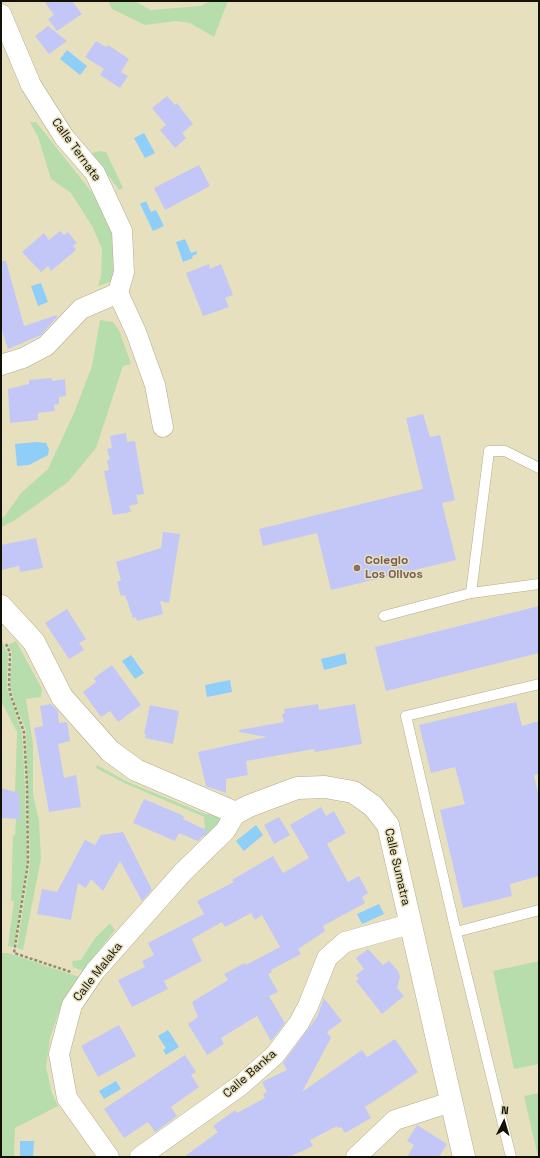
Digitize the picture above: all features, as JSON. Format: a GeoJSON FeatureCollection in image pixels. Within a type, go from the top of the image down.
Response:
{"type":"FeatureCollection","features":[{"type":"Feature","properties":{"kind":"street","name":"Calle Ternate"},"geometry":{"type":"LineString","coordinates":[[1,14],[31,85],[64,137],[95,173],[122,231],[124,272],[118,293]]}},
{"type":"Feature","properties":{"kind":"street"},"geometry":{"type":"LineString","coordinates":[[1,365],[23,358],[46,346],[81,309],[118,293],[136,332],[155,385],[162,427]]}},
{"type":"Feature","properties":{"kind":"street"},"geometry":{"type":"LineString","coordinates":[[8,614],[34,642],[62,697],[110,751],[136,770],[236,814]]}},
{"type":"Feature","properties":{"kind":"street","name":"Calle Sumatra"},"geometry":{"type":"LineString","coordinates":[[236,814],[249,806],[297,788],[325,787],[353,792],[373,806],[388,825],[464,1157]]}},
{"type":"Feature","properties":{"kind":"street","name":"Calle Malaka"},"geometry":{"type":"LineString","coordinates":[[109,1157],[67,1098],[59,1054],[72,1005],[90,978],[183,872],[225,831],[236,814]]}},
{"type":"Feature","properties":{"kind":"street","name":"Calle Banka"},"geometry":{"type":"LineString","coordinates":[[140,1157],[235,1090],[275,1055],[299,1023],[308,1006],[327,958],[333,952],[345,942],[410,924]]}},
{"type":"Feature","properties":{"kind":"street"},"geometry":{"type":"LineString","coordinates":[[356,1157],[395,1120],[451,1102]]}},
{"type":"Feature","properties":{"kind":"lane"},"geometry":{"type":"LineString","coordinates":[[471,593],[489,451],[504,451],[539,468]]}},
{"type":"Feature","properties":{"kind":"lane"},"geometry":{"type":"LineString","coordinates":[[384,616],[471,593],[539,584]]}},
{"type":"Feature","properties":{"kind":"lane"},"geometry":{"type":"LineString","coordinates":[[511,1157],[456,932],[406,716],[539,684]]}},
{"type":"Feature","properties":{"kind":"lane"},"geometry":{"type":"LineString","coordinates":[[456,932],[539,910]]}},
{"type":"Feature","properties":{"kind":"path"},"geometry":{"type":"LineString","coordinates":[[8,614],[5,643],[10,654],[9,687],[24,732],[28,863],[14,953],[90,978]]}},
{"type":"Feature","properties":{"kind":"green space"},"geometry":{"type":"Polygon","coordinates":[[[108,1],[134,1],[151,10],[201,6],[210,1],[228,1],[214,37],[190,23],[176,21],[145,25],[112,9],[108,1]]]}},
{"type":"Feature","properties":{"kind":"green space"},"geometry":{"type":"Polygon","coordinates":[[[30,122],[36,122],[110,215],[118,247],[113,281],[98,286],[101,276],[102,249],[92,226],[71,193],[51,179],[38,137],[30,122]]]}},
{"type":"Feature","properties":{"kind":"green space"},"geometry":{"type":"Polygon","coordinates":[[[99,151],[106,152],[123,188],[119,190],[105,171],[89,154],[99,151]]]}},
{"type":"Feature","properties":{"kind":"green space"},"geometry":{"type":"Polygon","coordinates":[[[100,320],[113,322],[119,330],[131,364],[123,366],[96,448],[68,482],[14,521],[1,527],[1,518],[4,517],[21,493],[48,469],[74,413],[92,366],[100,320]]]}},
{"type":"Feature","properties":{"kind":"green space"},"geometry":{"type":"Polygon","coordinates":[[[1,622],[2,641],[8,654],[7,688],[22,732],[25,785],[27,863],[14,947],[8,946],[14,901],[11,901],[13,835],[15,835],[16,819],[20,819],[19,807],[13,806],[17,792],[15,792],[17,732],[1,701],[1,622]]]}},
{"type":"Feature","properties":{"kind":"green space"},"geometry":{"type":"Polygon","coordinates":[[[16,641],[42,689],[41,697],[26,699],[33,744],[33,794],[39,821],[41,859],[23,950],[17,948],[30,863],[26,730],[10,687],[12,653],[8,645],[16,641]]]}},
{"type":"Feature","properties":{"kind":"green space"},"geometry":{"type":"Polygon","coordinates":[[[97,765],[126,781],[205,814],[217,816],[220,820],[219,824],[206,837],[199,834],[205,827],[204,817],[124,783],[96,768],[97,765]]]}},
{"type":"Feature","properties":{"kind":"green space"},"geometry":{"type":"Polygon","coordinates":[[[110,923],[115,930],[83,971],[73,967],[72,961],[81,960],[95,938],[110,923]]]}},
{"type":"Feature","properties":{"kind":"green space"},"geometry":{"type":"Polygon","coordinates":[[[1,953],[8,953],[79,977],[63,1000],[50,1038],[46,1067],[52,1093],[58,1106],[15,1128],[14,1157],[1,1157],[1,953]]]}},
{"type":"Feature","properties":{"kind":"green space"},"geometry":{"type":"Polygon","coordinates":[[[539,961],[539,1064],[514,1069],[493,971],[539,961]]]}},
{"type":"Feature","properties":{"kind":"green space"},"geometry":{"type":"Polygon","coordinates":[[[539,1093],[539,1157],[538,1157],[524,1096],[539,1093]]]}},
{"type":"Feature","properties":{"kind":"water"},"geometry":{"type":"Polygon","coordinates":[[[67,50],[87,66],[80,75],[60,59],[67,50]]]}},
{"type":"Feature","properties":{"kind":"water"},"geometry":{"type":"Polygon","coordinates":[[[144,133],[155,153],[145,158],[134,138],[144,133]]]}},
{"type":"Feature","properties":{"kind":"water"},"geometry":{"type":"Polygon","coordinates":[[[146,201],[151,212],[156,210],[164,226],[153,231],[140,204],[146,201]]]}},
{"type":"Feature","properties":{"kind":"water"},"geometry":{"type":"Polygon","coordinates":[[[185,239],[191,253],[196,251],[197,254],[192,256],[193,258],[183,262],[176,242],[185,239]]]}},
{"type":"Feature","properties":{"kind":"water"},"geometry":{"type":"Polygon","coordinates":[[[41,283],[48,302],[38,306],[31,286],[41,283]]]}},
{"type":"Feature","properties":{"kind":"water"},"geometry":{"type":"Polygon","coordinates":[[[36,442],[46,443],[49,449],[48,455],[29,465],[17,466],[15,444],[36,442]]]}},
{"type":"Feature","properties":{"kind":"water"},"geometry":{"type":"Polygon","coordinates":[[[345,653],[347,664],[324,670],[321,659],[345,653]]]}},
{"type":"Feature","properties":{"kind":"water"},"geometry":{"type":"Polygon","coordinates":[[[131,655],[144,673],[135,679],[122,661],[131,655]]]}},
{"type":"Feature","properties":{"kind":"water"},"geometry":{"type":"Polygon","coordinates":[[[230,680],[232,692],[207,697],[205,685],[230,680]]]}},
{"type":"Feature","properties":{"kind":"water"},"geometry":{"type":"Polygon","coordinates":[[[256,825],[263,835],[244,851],[236,841],[256,825]]]}},
{"type":"Feature","properties":{"kind":"water"},"geometry":{"type":"Polygon","coordinates":[[[379,904],[384,914],[362,924],[357,914],[379,904]]]}},
{"type":"Feature","properties":{"kind":"water"},"geometry":{"type":"Polygon","coordinates":[[[168,1030],[179,1047],[166,1055],[163,1050],[166,1048],[158,1036],[168,1030]]]}},
{"type":"Feature","properties":{"kind":"water"},"geometry":{"type":"Polygon","coordinates":[[[116,1081],[121,1089],[104,1099],[99,1091],[116,1081]]]}},
{"type":"Feature","properties":{"kind":"water"},"geometry":{"type":"Polygon","coordinates":[[[20,1141],[34,1141],[33,1157],[20,1157],[20,1141]]]}},
{"type":"Feature","properties":{"kind":"building"},"geometry":{"type":"Polygon","coordinates":[[[44,1],[72,1],[82,14],[57,31],[48,19],[54,15],[44,1]]]}},
{"type":"Feature","properties":{"kind":"building"},"geometry":{"type":"Polygon","coordinates":[[[48,26],[67,41],[49,54],[35,36],[48,26]]]}},
{"type":"Feature","properties":{"kind":"building"},"geometry":{"type":"Polygon","coordinates":[[[96,41],[106,47],[108,45],[129,59],[121,72],[128,76],[120,88],[100,75],[104,69],[85,57],[96,41]]]}},
{"type":"Feature","properties":{"kind":"building"},"geometry":{"type":"Polygon","coordinates":[[[167,96],[175,105],[177,103],[193,124],[182,133],[186,138],[175,148],[160,130],[166,125],[152,108],[167,96]]]}},
{"type":"Feature","properties":{"kind":"building"},"geometry":{"type":"Polygon","coordinates":[[[199,165],[210,186],[165,210],[154,188],[199,165]]]}},
{"type":"Feature","properties":{"kind":"building"},"geometry":{"type":"Polygon","coordinates":[[[60,231],[64,235],[68,232],[77,243],[73,246],[76,250],[51,271],[48,266],[41,272],[22,252],[44,233],[49,240],[60,231]]]}},
{"type":"Feature","properties":{"kind":"building"},"geometry":{"type":"Polygon","coordinates":[[[1,261],[6,261],[24,326],[57,315],[57,317],[41,335],[8,349],[1,328],[1,261]]]}},
{"type":"Feature","properties":{"kind":"building"},"geometry":{"type":"Polygon","coordinates":[[[209,264],[210,269],[221,264],[233,295],[225,298],[229,307],[203,316],[186,273],[209,264]]]}},
{"type":"Feature","properties":{"kind":"building"},"geometry":{"type":"Polygon","coordinates":[[[52,378],[52,381],[65,379],[66,396],[59,397],[59,404],[54,405],[55,411],[38,413],[38,420],[10,423],[8,389],[29,384],[29,380],[52,378]]]}},
{"type":"Feature","properties":{"kind":"building"},"geometry":{"type":"Polygon","coordinates":[[[423,414],[430,437],[440,435],[455,500],[442,503],[456,560],[331,590],[317,533],[263,546],[259,529],[423,489],[406,418],[423,414]]]}},
{"type":"Feature","properties":{"kind":"building"},"geometry":{"type":"Polygon","coordinates":[[[126,433],[127,442],[135,441],[144,494],[136,495],[138,504],[129,506],[131,512],[113,515],[104,471],[109,470],[107,460],[110,460],[107,449],[112,448],[110,436],[126,433]]]}},
{"type":"Feature","properties":{"kind":"building"},"geometry":{"type":"Polygon","coordinates":[[[163,532],[180,534],[169,603],[160,601],[163,614],[137,621],[136,617],[133,618],[125,595],[121,596],[117,582],[121,580],[116,562],[161,548],[163,532]]]}},
{"type":"Feature","properties":{"kind":"building"},"geometry":{"type":"Polygon","coordinates":[[[36,538],[43,568],[20,572],[19,566],[1,570],[1,545],[36,538]]]}},
{"type":"Feature","properties":{"kind":"building"},"geometry":{"type":"Polygon","coordinates":[[[539,606],[539,653],[386,691],[375,647],[539,606]]]}},
{"type":"Feature","properties":{"kind":"building"},"geometry":{"type":"Polygon","coordinates":[[[67,609],[86,639],[79,643],[84,650],[69,659],[45,623],[67,609]]]}},
{"type":"Feature","properties":{"kind":"building"},"geometry":{"type":"Polygon","coordinates":[[[112,665],[141,705],[118,722],[110,711],[101,717],[83,692],[96,682],[94,678],[112,665]]]}},
{"type":"Feature","properties":{"kind":"building"},"geometry":{"type":"Polygon","coordinates":[[[516,702],[522,726],[539,721],[539,774],[534,775],[539,798],[539,876],[510,884],[512,896],[463,908],[440,810],[465,804],[455,767],[431,773],[419,725],[516,702]]]}},
{"type":"Feature","properties":{"kind":"building"},"geometry":{"type":"Polygon","coordinates":[[[51,704],[58,711],[59,723],[67,722],[70,741],[58,744],[64,778],[76,775],[81,807],[49,812],[34,728],[43,726],[40,706],[51,704]]]}},
{"type":"Feature","properties":{"kind":"building"},"geometry":{"type":"Polygon","coordinates":[[[318,704],[319,710],[355,704],[362,744],[315,752],[314,749],[246,761],[248,775],[226,779],[226,793],[206,786],[198,752],[267,737],[239,732],[239,730],[284,722],[282,714],[285,713],[284,709],[318,704]]]}},
{"type":"Feature","properties":{"kind":"building"},"geometry":{"type":"Polygon","coordinates":[[[150,705],[179,711],[173,744],[145,738],[146,734],[144,734],[150,705]]]}},
{"type":"Feature","properties":{"kind":"building"},"geometry":{"type":"Polygon","coordinates":[[[1,788],[19,793],[20,819],[1,818],[1,788]]]}},
{"type":"Feature","properties":{"kind":"building"},"geometry":{"type":"Polygon","coordinates":[[[144,799],[184,816],[183,819],[208,831],[198,841],[179,833],[175,841],[133,823],[144,799]]]}},
{"type":"Feature","properties":{"kind":"building"},"geometry":{"type":"Polygon","coordinates":[[[321,807],[326,816],[334,811],[346,833],[327,844],[348,882],[359,876],[368,893],[362,897],[365,903],[323,926],[325,931],[298,949],[301,954],[271,970],[272,972],[268,974],[278,992],[269,996],[285,1023],[271,1041],[257,1016],[221,1038],[224,1044],[207,1055],[188,1024],[198,1017],[192,1002],[228,980],[224,974],[245,963],[246,965],[280,947],[262,915],[255,920],[251,913],[225,927],[222,922],[192,939],[202,961],[164,981],[168,989],[132,1007],[118,980],[145,967],[142,961],[154,955],[148,943],[204,914],[197,901],[234,882],[232,880],[273,856],[283,873],[309,858],[290,825],[321,807]]]}},
{"type":"Feature","properties":{"kind":"building"},"geometry":{"type":"Polygon","coordinates":[[[279,817],[290,835],[274,844],[264,825],[279,817]]]}},
{"type":"Feature","properties":{"kind":"building"},"geometry":{"type":"Polygon","coordinates":[[[123,832],[152,890],[142,901],[120,861],[103,891],[91,879],[86,888],[78,883],[71,920],[37,914],[42,889],[57,892],[85,840],[95,845],[101,835],[123,832]]]}},
{"type":"Feature","properties":{"kind":"building"},"geometry":{"type":"Polygon","coordinates":[[[368,949],[383,965],[389,961],[398,971],[400,977],[397,988],[404,996],[382,1014],[356,981],[359,979],[356,975],[364,969],[356,958],[368,949]]]}},
{"type":"Feature","properties":{"kind":"building"},"geometry":{"type":"Polygon","coordinates":[[[324,998],[342,1021],[327,1032],[331,1038],[302,1092],[362,1050],[367,1057],[395,1039],[418,1072],[365,1107],[371,1118],[345,1133],[341,1127],[338,1128],[337,1126],[310,1140],[313,1146],[289,1157],[184,1157],[218,1132],[213,1126],[235,1110],[237,1113],[265,1098],[263,1094],[267,1092],[262,1082],[287,1070],[283,1063],[317,1017],[324,998]]]}},
{"type":"Feature","properties":{"kind":"building"},"geometry":{"type":"Polygon","coordinates":[[[119,1025],[136,1056],[98,1077],[81,1046],[119,1025]]]}},
{"type":"Feature","properties":{"kind":"building"},"geometry":{"type":"Polygon","coordinates":[[[185,1055],[196,1072],[191,1075],[199,1087],[171,1107],[177,1116],[155,1132],[148,1122],[124,1138],[104,1109],[185,1055]]]}},
{"type":"Feature","properties":{"kind":"building"},"geometry":{"type":"Polygon","coordinates":[[[417,1125],[447,1144],[439,1157],[407,1157],[414,1145],[407,1141],[417,1125]]]}},
{"type":"Feature","properties":{"kind":"place","name":"Colegio Los Olivos"},"geometry":{"type":"Point","coordinates":[357,568]}}]}
